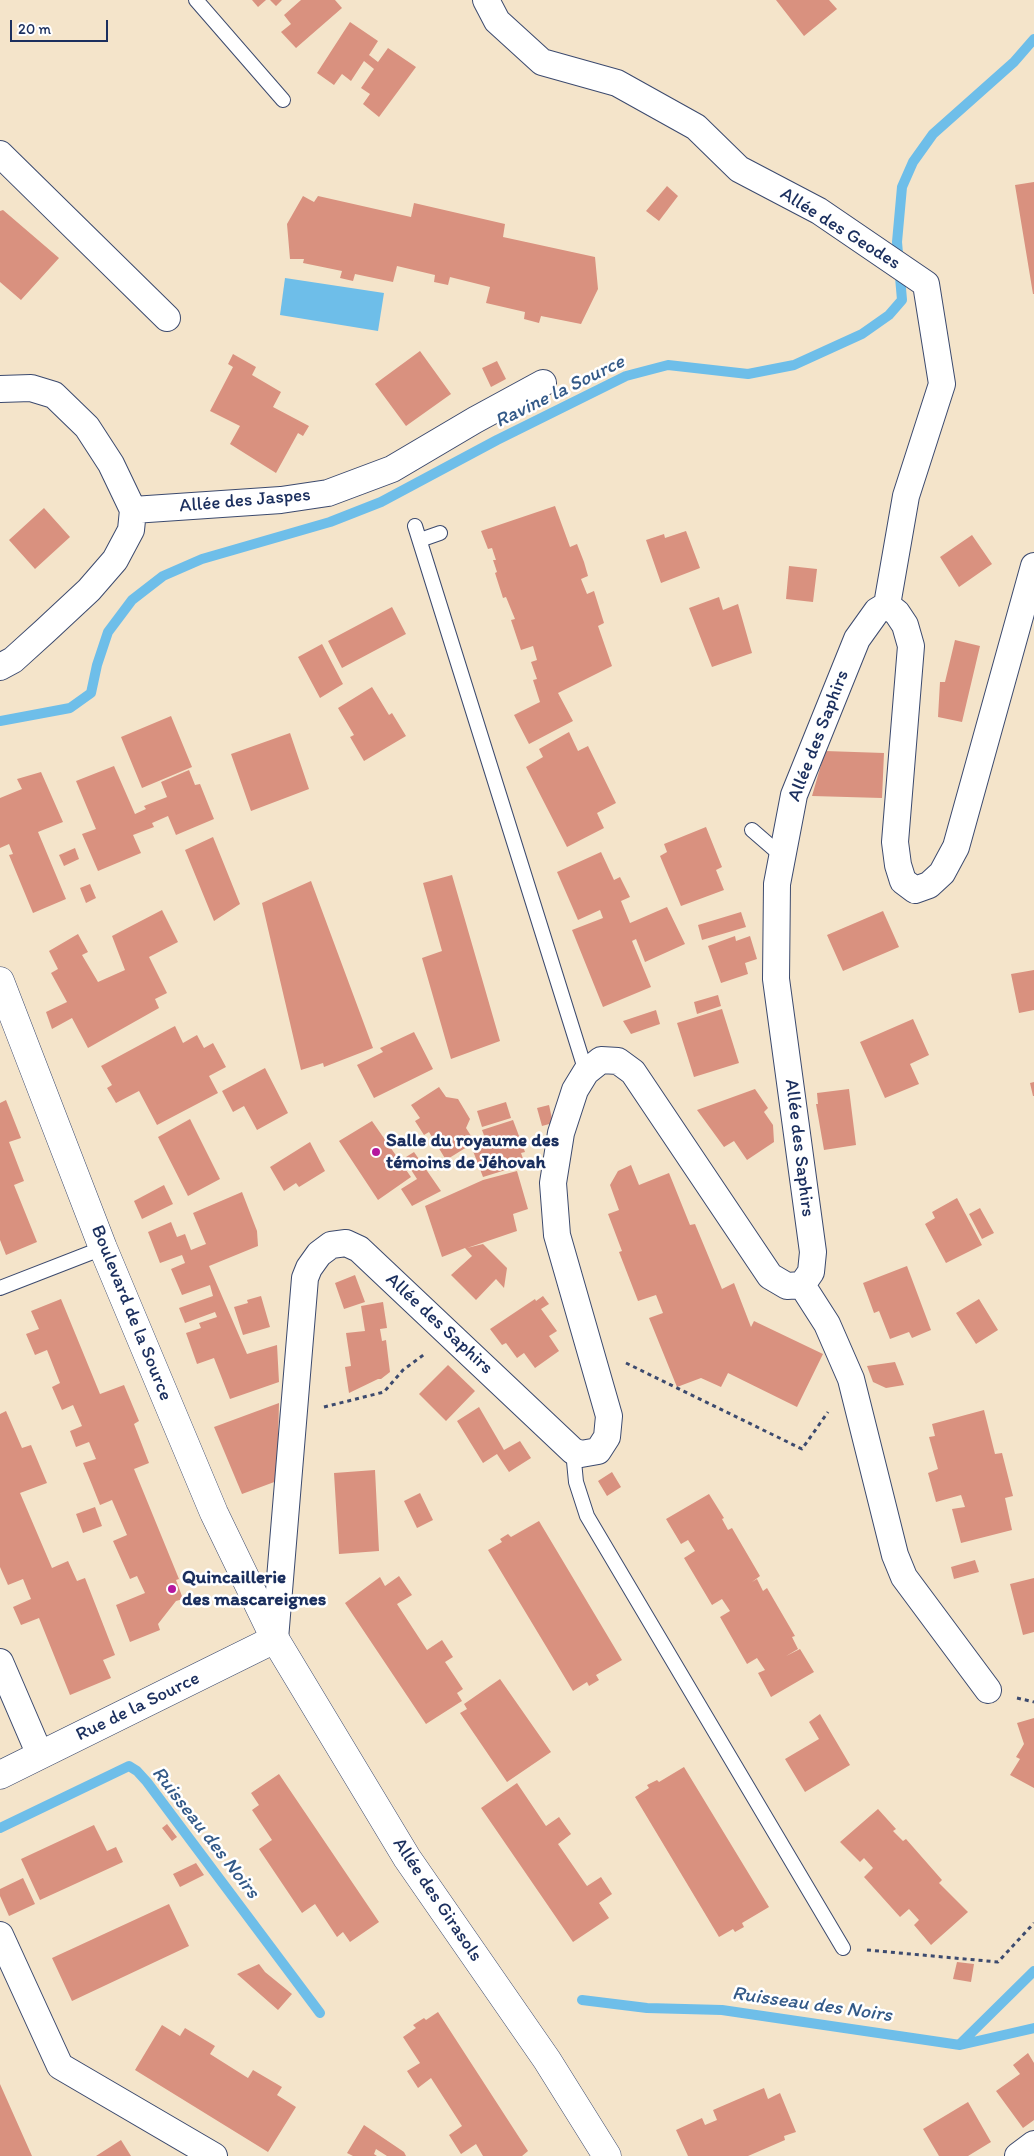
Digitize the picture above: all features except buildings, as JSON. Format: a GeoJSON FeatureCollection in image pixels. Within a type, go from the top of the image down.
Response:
{"type":"FeatureCollection","features":[{"type":"Feature","properties":{"kind":"street","name":"Allée des Geodes"},"geometry":{"type":"LineString","coordinates":[[486,0],[497,21],[542,62],[617,83],[696,127],[739,169],[819,212],[926,284],[942,384],[906,496],[887,604]]}},
{"type":"Feature","properties":{"kind":"street"},"geometry":{"type":"LineString","coordinates":[[0,154],[166,318]]}},
{"type":"Feature","properties":{"kind":"street","name":"Allée des Jaspes"},"geometry":{"type":"LineString","coordinates":[[132,510],[281,500],[328,493],[392,469],[475,420],[543,383]]}},
{"type":"Feature","properties":{"kind":"street"},"geometry":{"type":"LineString","coordinates":[[0,389],[31,388],[54,395],[87,427],[111,464],[132,510],[131,530],[116,560],[89,590],[45,632],[13,660],[0,667]]}},
{"type":"Feature","properties":{"kind":"street"},"geometry":{"type":"LineString","coordinates":[[887,604],[897,613],[905,625],[911,646],[895,842],[903,880],[915,890],[929,885],[942,873],[956,847],[1034,566]]}},
{"type":"Feature","properties":{"kind":"street","name":"Allée des Saphirs"},"geometry":{"type":"LineString","coordinates":[[802,1285],[811,1272],[813,1252],[776,979],[777,884],[794,795],[856,639],[877,611],[887,604]]}},
{"type":"Feature","properties":{"kind":"street","name":"Boulevard de la Source"},"geometry":{"type":"LineString","coordinates":[[0,981],[103,1248],[214,1513],[275,1639]]}},
{"type":"Feature","properties":{"kind":"street"},"geometry":{"type":"LineString","coordinates":[[573,1451],[581,1454],[598,1451],[607,1437],[609,1416],[557,1236],[553,1183],[561,1133],[575,1090],[586,1072],[600,1060],[618,1061],[633,1072],[770,1276],[787,1286],[802,1285],[828,1324],[851,1379],[895,1555],[904,1577],[988,1690]]}},
{"type":"Feature","properties":{"kind":"street","name":"Allée des Saphirs"},"geometry":{"type":"LineString","coordinates":[[275,1639],[305,1278],[308,1268],[319,1254],[331,1245],[346,1243],[359,1249],[573,1451]]}},
{"type":"Feature","properties":{"kind":"street","name":"Rue de la Source"},"geometry":{"type":"LineString","coordinates":[[0,1775],[275,1639]]}},
{"type":"Feature","properties":{"kind":"street","name":"Allée des Girasols"},"geometry":{"type":"LineString","coordinates":[[275,1639],[407,1858],[548,2060],[607,2156]]}},
{"type":"Feature","properties":{"kind":"street"},"geometry":{"type":"LineString","coordinates":[[0,1662],[40,1755]]}},
{"type":"Feature","properties":{"kind":"street"},"geometry":{"type":"LineString","coordinates":[[0,1935],[60,2066],[214,2156]]}},
{"type":"Feature","properties":{"kind":"street"},"geometry":{"type":"LineString","coordinates":[[1018,2156],[1034,2144]]}},
{"type":"Feature","properties":{"kind":"lane"},"geometry":{"type":"LineString","coordinates":[[196,0],[283,100]]}},
{"type":"Feature","properties":{"kind":"lane"},"geometry":{"type":"LineString","coordinates":[[415,526],[586,1072]]}},
{"type":"Feature","properties":{"kind":"lane"},"geometry":{"type":"LineString","coordinates":[[420,540],[440,534]]}},
{"type":"Feature","properties":{"kind":"lane"},"geometry":{"type":"LineString","coordinates":[[752,830],[782,856]]}},
{"type":"Feature","properties":{"kind":"lane"},"geometry":{"type":"LineString","coordinates":[[0,1288],[103,1248]]}},
{"type":"Feature","properties":{"kind":"lane"},"geometry":{"type":"LineString","coordinates":[[573,1451],[576,1482],[587,1516],[843,1948]]}},
{"type":"Feature","properties":{"kind":"path"},"geometry":{"type":"LineString","coordinates":[[294,1415],[384,1392],[403,1370],[450,1335]]}},
{"type":"Feature","properties":{"kind":"path"},"geometry":{"type":"LineString","coordinates":[[589,1345],[802,1449],[851,1379]]}},
{"type":"Feature","properties":{"kind":"path"},"geometry":{"type":"LineString","coordinates":[[843,1948],[998,1962],[1034,1924]]}},
{"type":"Feature","properties":{"kind":"water"},"geometry":{"type":"Polygon","coordinates":[[[285,278],[384,293],[378,331],[280,315],[285,278]]]}},
{"type":"Feature","properties":{"kind":"waterway","name":"Ravine la Source"},"geometry":{"type":"LineString","coordinates":[[0,721],[70,708],[91,693],[97,665],[108,632],[132,600],[163,576],[202,559],[330,522],[381,502],[497,440],[626,376],[668,365],[748,374],[794,365],[862,334],[889,315],[902,300],[897,242],[902,187],[913,162],[933,134],[1014,62],[1034,39]]}},
{"type":"Feature","properties":{"kind":"waterway","name":"Ruisseau des Noirs"},"geometry":{"type":"LineString","coordinates":[[0,1828],[129,1766],[137,1771],[147,1782],[320,2013]]}},
{"type":"Feature","properties":{"kind":"waterway"},"geometry":{"type":"LineString","coordinates":[[960,2044],[1034,1971]]}},
{"type":"Feature","properties":{"kind":"waterway","name":"Ruisseau des Noirs"},"geometry":{"type":"LineString","coordinates":[[582,2000],[647,2008],[722,2010],[960,2045],[1034,2028]]}},
{"type":"Feature","properties":{"kind":"place","name":"Salle du royaume des témoins de Jéhovah"},"geometry":{"type":"Point","coordinates":[376,1152]}},
{"type":"Feature","properties":{"kind":"place","name":"Quincaillerie des mascareignes"},"geometry":{"type":"Point","coordinates":[172,1589]}}]}
